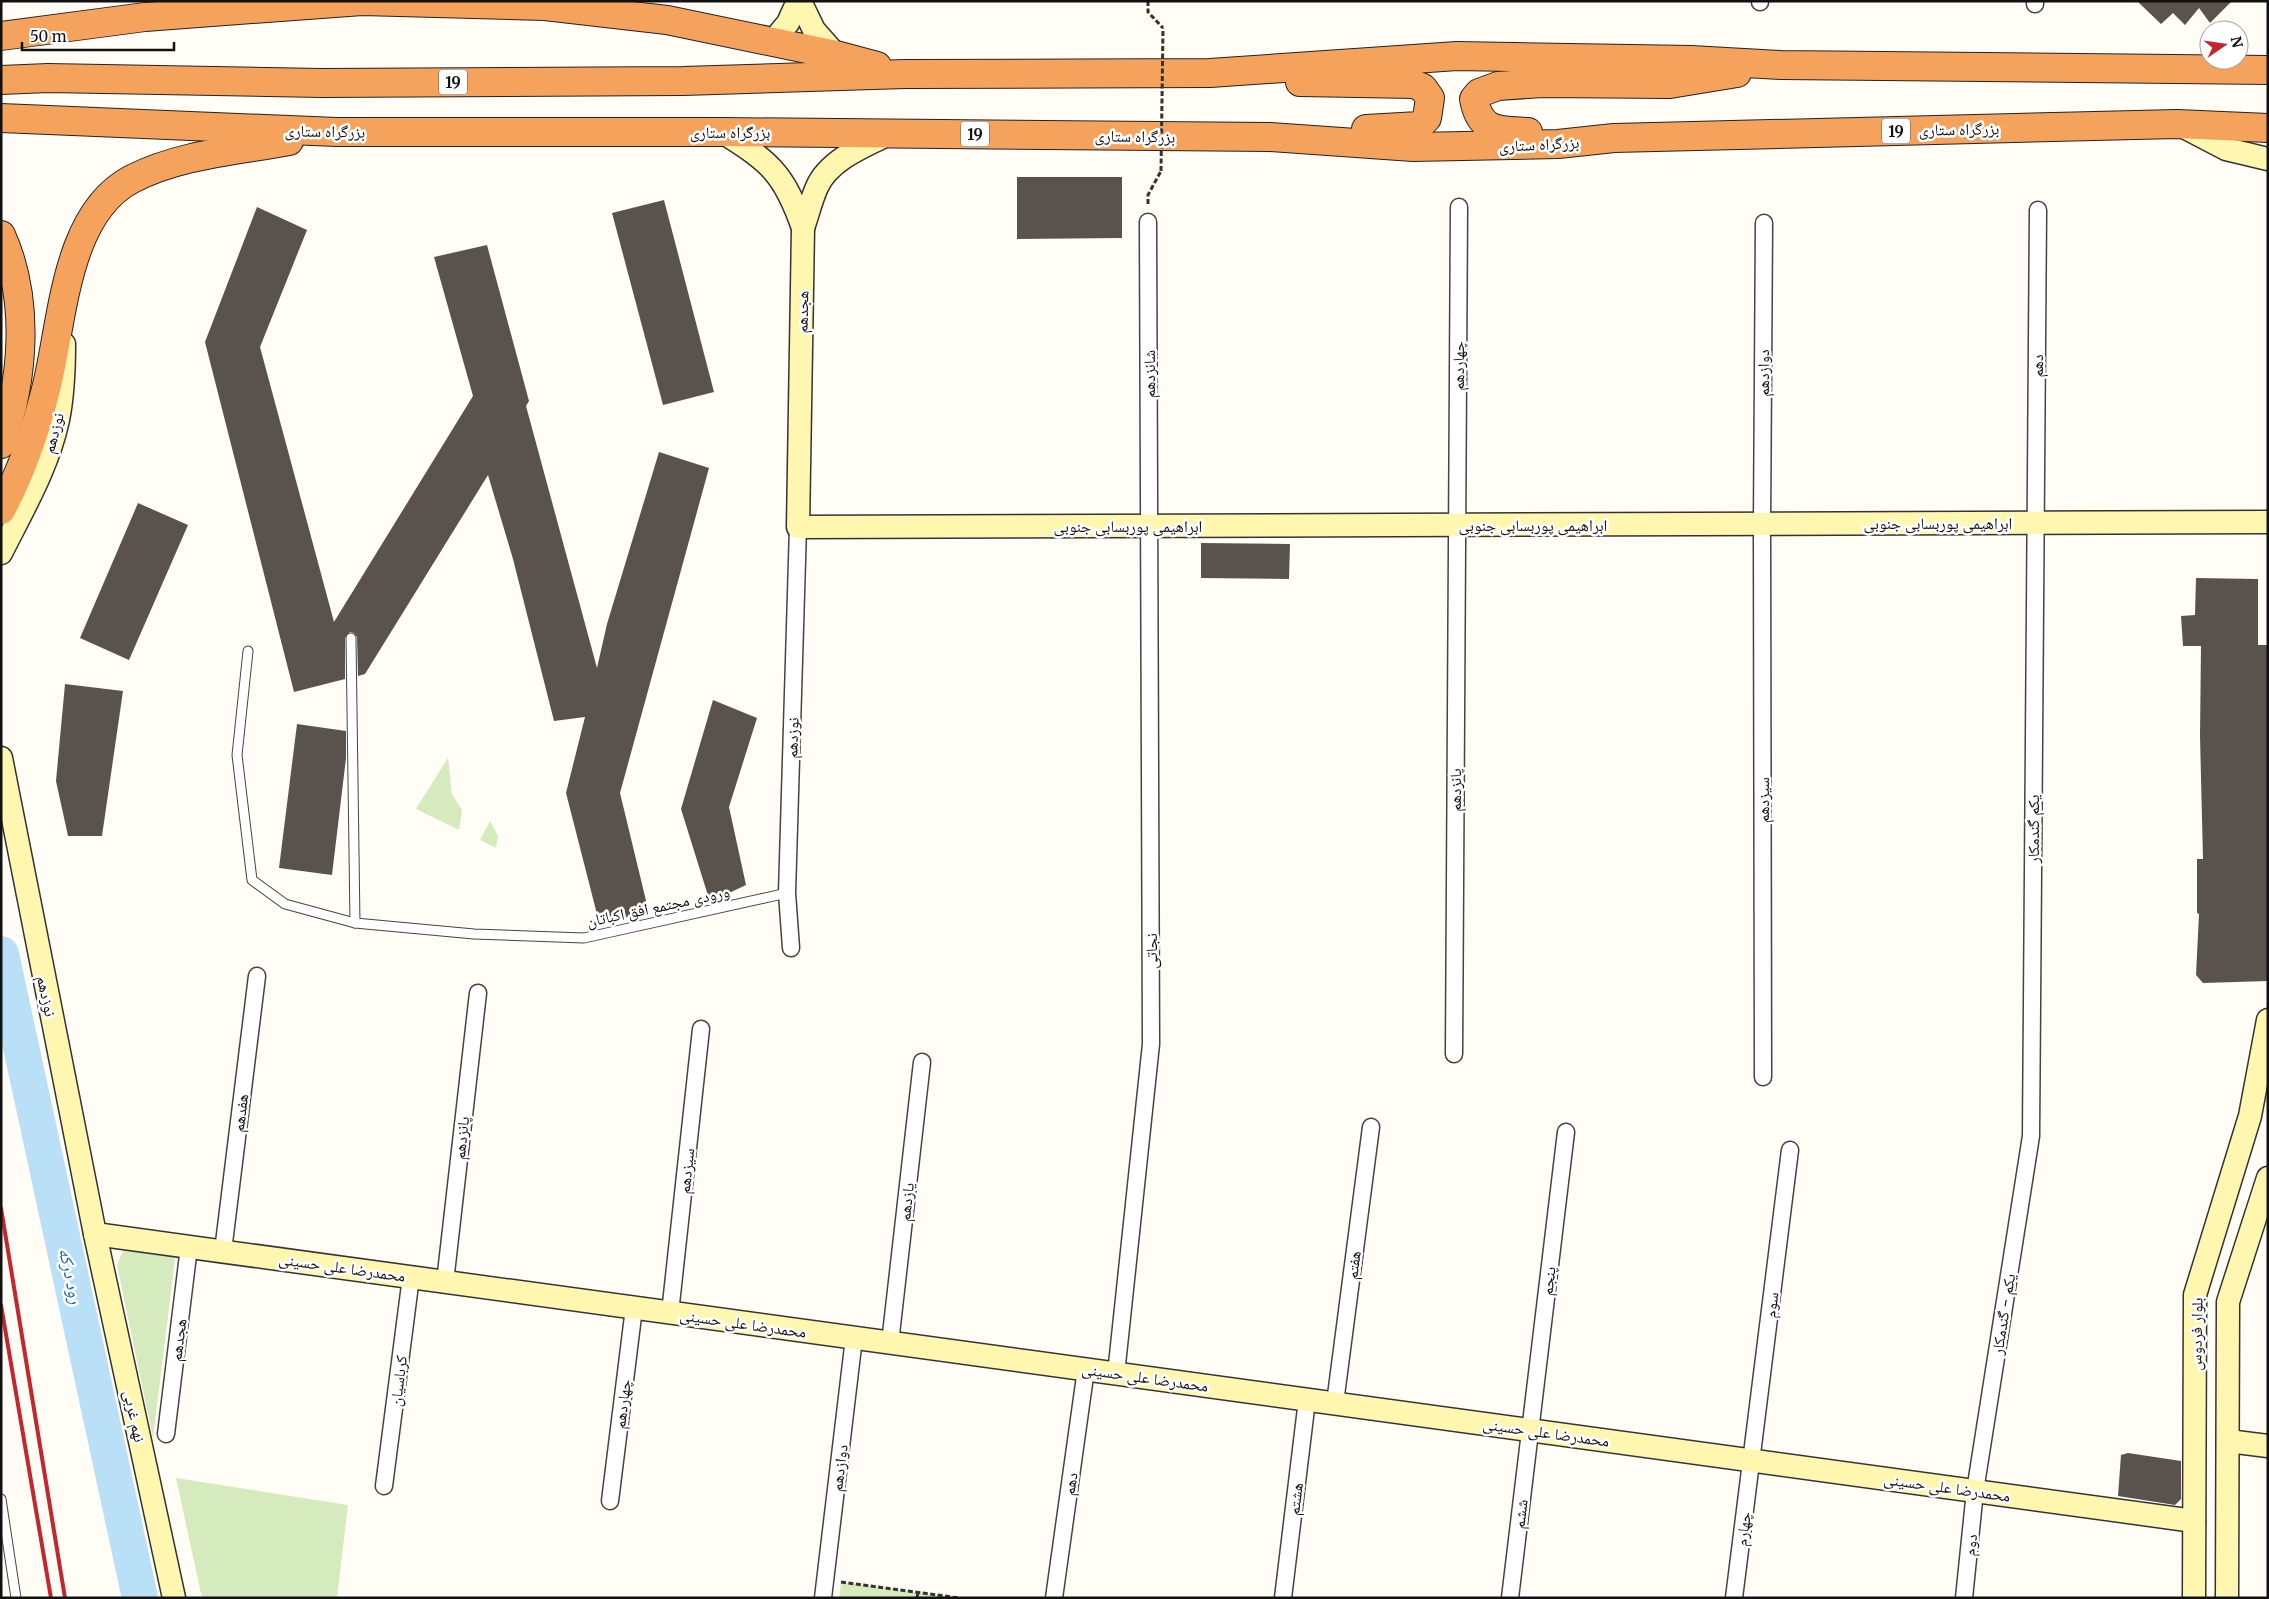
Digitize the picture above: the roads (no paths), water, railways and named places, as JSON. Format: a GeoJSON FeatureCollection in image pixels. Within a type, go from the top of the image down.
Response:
{"type":"FeatureCollection","features":[{"type":"Feature","properties":{"kind":"highway","name":"19"},"geometry":{"type":"LineString","coordinates":[[1,36],[145,17],[362,1],[545,6],[667,20],[836,55],[905,74]]}},
{"type":"Feature","properties":{"kind":"highway","name":"19"},"geometry":{"type":"LineString","coordinates":[[1,80],[48,78],[321,83],[682,81],[905,74],[1210,73],[1457,56],[1691,60],[1781,65],[2268,70]]}},
{"type":"Feature","properties":{"kind":"highway"},"geometry":{"type":"LineString","coordinates":[[1614,138],[1496,130],[1479,118],[1474,99],[1480,93],[1498,86],[1542,83],[1670,84],[1781,65]]}},
{"type":"Feature","properties":{"kind":"highway"},"geometry":{"type":"LineString","coordinates":[[1210,73],[1246,80],[1414,84],[1423,88],[1430,98],[1427,118],[1419,126],[1320,131],[1270,138]]}},
{"type":"Feature","properties":{"kind":"highway","name":"بزرگراه ستاری"},"geometry":{"type":"LineString","coordinates":[[1,118],[336,132],[891,133],[1270,138],[1414,147],[1558,144],[1614,138],[2177,124],[2268,128]]}},
{"type":"Feature","properties":{"kind":"highway"},"geometry":{"type":"LineString","coordinates":[[1,510],[32,437],[46,391],[71,266],[85,232],[102,203],[130,180],[155,168],[193,157],[246,150],[336,132]]}},
{"type":"Feature","properties":{"kind":"highway"},"geometry":{"type":"LineString","coordinates":[[1,235],[14,276],[20,309],[21,335],[16,382],[1,444]]}},
{"type":"Feature","properties":{"kind":"street"},"geometry":{"type":"LineString","coordinates":[[772,42],[788,23],[799,1]]}},
{"type":"Feature","properties":{"kind":"street"},"geometry":{"type":"LineString","coordinates":[[799,1],[814,30],[836,55]]}},
{"type":"Feature","properties":{"kind":"street"},"geometry":{"type":"LineString","coordinates":[[2177,124],[2226,149],[2268,159]]}},
{"type":"Feature","properties":{"kind":"street","name":"هجدهم"},"geometry":{"type":"LineString","coordinates":[[722,132],[758,154],[781,178],[792,196],[803,228],[798,527]]}},
{"type":"Feature","properties":{"kind":"street"},"geometry":{"type":"LineString","coordinates":[[803,228],[818,185],[832,167],[859,148],[891,133]]}},
{"type":"Feature","properties":{"kind":"street","name":"چهاردهم"},"geometry":{"type":"LineString","coordinates":[[1457,525],[1459,207]]}},
{"type":"Feature","properties":{"kind":"street","name":"دهم"},"geometry":{"type":"LineString","coordinates":[[2036,523],[2038,210]]}},
{"type":"Feature","properties":{"kind":"street","name":"شانزدهم"},"geometry":{"type":"LineString","coordinates":[[1148,222],[1150,526]]}},
{"type":"Feature","properties":{"kind":"street","name":"دوازدهم"},"geometry":{"type":"LineString","coordinates":[[1762,524],[1764,223]]}},
{"type":"Feature","properties":{"kind":"street","name":"نوزدهم"},"geometry":{"type":"LineString","coordinates":[[1,553],[43,466],[58,422],[62,391],[64,303]]}},
{"type":"Feature","properties":{"kind":"street","name":"ابراهیمی پوربسابی جنوبی"},"geometry":{"type":"LineString","coordinates":[[798,527],[2268,522]]}},
{"type":"Feature","properties":{"kind":"street","name":"یکم گندمکار"},"geometry":{"type":"LineString","coordinates":[[2031,1136],[2036,523]]}},
{"type":"Feature","properties":{"kind":"street","name":"سیزدهم"},"geometry":{"type":"LineString","coordinates":[[1762,524],[1763,1077]]}},
{"type":"Feature","properties":{"kind":"street","name":"پانزدهم"},"geometry":{"type":"LineString","coordinates":[[1454,1054],[1457,525]]}},
{"type":"Feature","properties":{"kind":"street","name":"نجاتی"},"geometry":{"type":"LineString","coordinates":[[1116,1374],[1151,1044],[1150,526]]}},
{"type":"Feature","properties":{"kind":"street","name":"نوزدهم"},"geometry":{"type":"LineString","coordinates":[[791,948],[787,893],[798,527]]}},
{"type":"Feature","properties":{"kind":"street","name":"نوزدهم"},"geometry":{"type":"LineString","coordinates":[[1,758],[95,1234]]}},
{"type":"Feature","properties":{"kind":"street","name":"هفدهم"},"geometry":{"type":"LineString","coordinates":[[223,1251],[257,976]]}},
{"type":"Feature","properties":{"kind":"street","name":"پانزدهم"},"geometry":{"type":"LineString","coordinates":[[445,1282],[478,994]]}},
{"type":"Feature","properties":{"kind":"street","name":"بلوار فردوس"},"geometry":{"type":"LineString","coordinates":[[2194,1598],[2195,1295],[2250,1116],[2268,1020]]}},
{"type":"Feature","properties":{"kind":"street","name":"سیزدهم"},"geometry":{"type":"LineString","coordinates":[[670,1313],[701,1029]]}},
{"type":"Feature","properties":{"kind":"street","name":"یازدهم"},"geometry":{"type":"LineString","coordinates":[[890,1343],[922,1062]]}},
{"type":"Feature","properties":{"kind":"street","name":"هفتم"},"geometry":{"type":"LineString","coordinates":[[1335,1404],[1371,1127]]}},
{"type":"Feature","properties":{"kind":"street","name":"پنجم"},"geometry":{"type":"LineString","coordinates":[[1530,1430],[1566,1132]]}},
{"type":"Feature","properties":{"kind":"street","name":"یکم - گندمکار"},"geometry":{"type":"LineString","coordinates":[[1975,1491],[2031,1136]]}},
{"type":"Feature","properties":{"kind":"street","name":"سوم"},"geometry":{"type":"LineString","coordinates":[[1752,1461],[1790,1150]]}},
{"type":"Feature","properties":{"kind":"street","name":"بلوار فردوس"},"geometry":{"type":"LineString","coordinates":[[2227,1598],[2228,1302],[2268,1178]]}},
{"type":"Feature","properties":{"kind":"street","name":"محمدرضا علی حسینی"},"geometry":{"type":"LineString","coordinates":[[95,1234],[2194,1521]]}},
{"type":"Feature","properties":{"kind":"street","name":"نهم غربی"},"geometry":{"type":"LineString","coordinates":[[95,1234],[174,1598]]}},
{"type":"Feature","properties":{"kind":"street","name":"هجدهم"},"geometry":{"type":"LineString","coordinates":[[166,1434],[189,1247]]}},
{"type":"Feature","properties":{"kind":"street","name":"کرباسیان"},"geometry":{"type":"LineString","coordinates":[[384,1486],[411,1277]]}},
{"type":"Feature","properties":{"kind":"street","name":"چهاردهم"},"geometry":{"type":"LineString","coordinates":[[610,1501],[634,1308]]}},
{"type":"Feature","properties":{"kind":"street","name":"دوازدهم"},"geometry":{"type":"LineString","coordinates":[[823,1598],[854,1338]]}},
{"type":"Feature","properties":{"kind":"street","name":"دهم"},"geometry":{"type":"LineString","coordinates":[[1054,1598],[1086,1369]]}},
{"type":"Feature","properties":{"kind":"street","name":"هشتم"},"geometry":{"type":"LineString","coordinates":[[1284,1598],[1307,1400]]}},
{"type":"Feature","properties":{"kind":"street","name":"ششم"},"geometry":{"type":"LineString","coordinates":[[1510,1598],[1530,1430]]}},
{"type":"Feature","properties":{"kind":"street"},"geometry":{"type":"LineString","coordinates":[[2228,1441],[2268,1446]]}},
{"type":"Feature","properties":{"kind":"street","name":"چهارم"},"geometry":{"type":"LineString","coordinates":[[1734,1598],[1752,1461]]}},
{"type":"Feature","properties":{"kind":"street","name":"دوم"},"geometry":{"type":"LineString","coordinates":[[1964,1598],[1975,1491]]}},
{"type":"Feature","properties":{"kind":"lane"},"geometry":{"type":"LineString","coordinates":[[351,638],[355,923]]}},
{"type":"Feature","properties":{"kind":"lane","name":"ورودی مجتمع افق اکباتان"},"geometry":{"type":"LineString","coordinates":[[248,651],[237,755],[252,880],[285,904],[355,923],[474,934],[584,938],[787,893]]}},
{"type":"Feature","properties":{"kind":"lane"},"geometry":{"type":"LineString","coordinates":[[1,1499],[16,1598]]}},
{"type":"Feature","properties":{"kind":"waterway","name":"رود درکه"},"geometry":{"type":"LineString","coordinates":[[1,954],[140,1598]]}},
{"type":"Feature","properties":{"kind":"railway"},"geometry":{"type":"LineString","coordinates":[[1,1208],[65,1598]]}},
{"type":"Feature","properties":{"kind":"railway"},"geometry":{"type":"LineString","coordinates":[[1,1305],[51,1598]]}}]}
